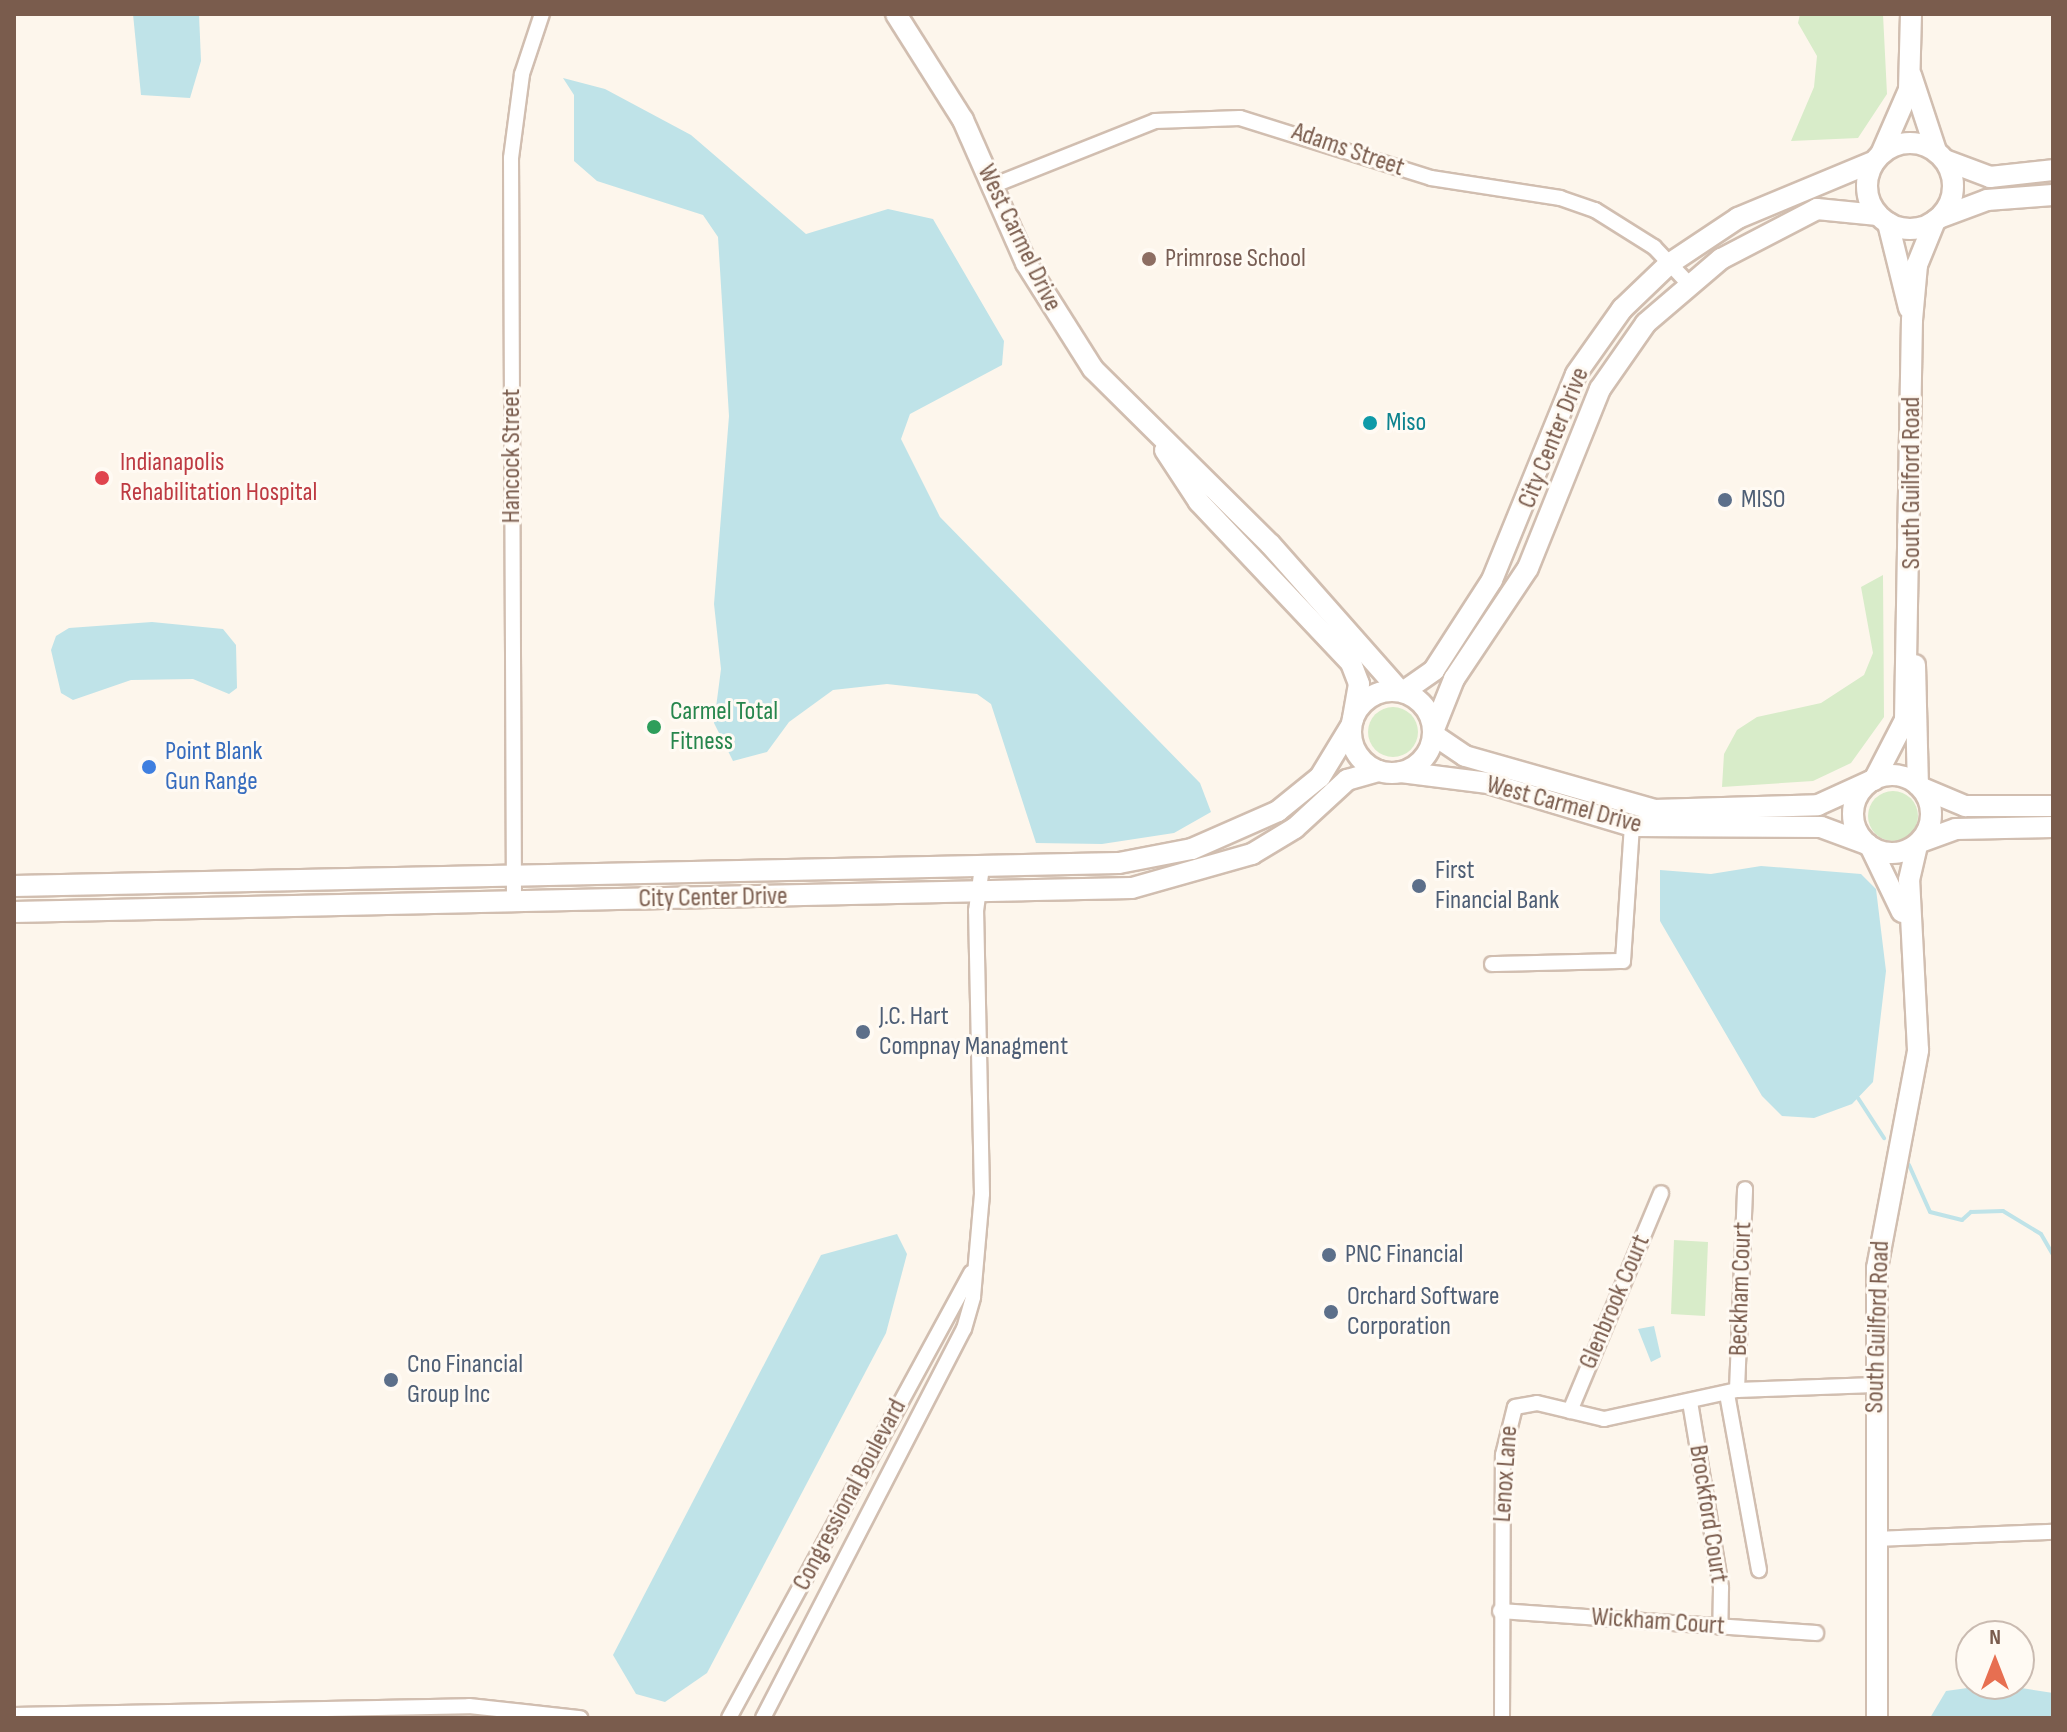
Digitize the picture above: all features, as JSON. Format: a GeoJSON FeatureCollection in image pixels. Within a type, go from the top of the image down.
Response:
{"type":"FeatureCollection","features":[{"type":"Feature","properties":{"kind":"street","name":"Hancock Street"},"geometry":{"type":"LineString","coordinates":[[514,902],[511,158],[522,74],[542,14]]}},
{"type":"Feature","properties":{"kind":"street","name":"West Carmel Drive"},"geometry":{"type":"LineString","coordinates":[[896,14],[963,120],[992,186],[1061,324],[1163,447],[1199,502],[1351,663],[1359,684],[1352,722]]}},
{"type":"Feature","properties":{"kind":"street"},"geometry":{"type":"LineString","coordinates":[[1911,14],[1911,75],[1953,186],[1937,219]]}},
{"type":"Feature","properties":{"kind":"street"},"geometry":{"type":"LineString","coordinates":[[1911,75],[1867,192],[1883,219],[1912,229],[1987,200],[2053,195]]}},
{"type":"Feature","properties":{"kind":"street","name":"Adams Street"},"geometry":{"type":"LineString","coordinates":[[992,186],[1155,121],[1240,118],[1431,178],[1560,198],[1632,231],[1688,283]]}},
{"type":"Feature","properties":{"kind":"street"},"geometry":{"type":"LineString","coordinates":[[1878,157],[1904,143],[1990,177],[2053,170]]}},
{"type":"Feature","properties":{"kind":"street","name":"City Center Drive"},"geometry":{"type":"LineString","coordinates":[[1402,691],[1434,670],[1492,580],[1592,349],[1669,264],[1761,207],[1878,157]]}},
{"type":"Feature","properties":{"kind":"street","name":"City Center Drive"},"geometry":{"type":"LineString","coordinates":[[1434,732],[1454,679],[1528,568],[1600,389],[1646,323],[1688,283],[1817,209],[1883,219]]}},
{"type":"Feature","properties":{"kind":"street","name":"South Guilford Road"},"geometry":{"type":"LineString","coordinates":[[1883,219],[1912,320]]}},
{"type":"Feature","properties":{"kind":"street","name":"South Guilford Road"},"geometry":{"type":"LineString","coordinates":[[1872,781],[1903,732],[1910,645],[1912,320],[1917,265],[1937,219]]}},
{"type":"Feature","properties":{"kind":"street","name":"West Carmel Drive"},"geometry":{"type":"LineString","coordinates":[[1163,447],[1193,466],[1270,544],[1402,691]]}},
{"type":"Feature","properties":{"kind":"street","name":"South Guilford Road"},"geometry":{"type":"LineString","coordinates":[[1910,645],[1920,704],[1920,786]]}},
{"type":"Feature","properties":{"kind":"street"},"geometry":{"type":"LineString","coordinates":[[1402,691],[1423,703],[1434,732],[1425,757],[1401,772],[1379,771],[1359,756],[1352,722],[1368,698],[1402,691]]}},
{"type":"Feature","properties":{"kind":"street","name":"City Center Drive"},"geometry":{"type":"LineString","coordinates":[[14,886],[1119,863],[1216,841],[1302,794],[1352,722]]}},
{"type":"Feature","properties":{"kind":"street","name":"West Carmel Drive"},"geometry":{"type":"LineString","coordinates":[[1434,732],[1465,756],[1654,810],[1818,805],[1872,781]]}},
{"type":"Feature","properties":{"kind":"street","name":"City Center Drive"},"geometry":{"type":"LineString","coordinates":[[14,912],[1119,889],[1205,872],[1271,844],[1347,780],[1379,771]]}},
{"type":"Feature","properties":{"kind":"street","name":"West Carmel Drive"},"geometry":{"type":"LineString","coordinates":[[1401,772],[1488,783],[1632,826],[1715,832],[1821,827],[1868,845]]}},
{"type":"Feature","properties":{"kind":"street"},"geometry":{"type":"LineString","coordinates":[[2053,806],[1965,806],[1899,776],[1872,781],[1853,815],[1868,845],[1893,853],[1940,834],[2053,827]]}},
{"type":"Feature","properties":{"kind":"street"},"geometry":{"type":"LineString","coordinates":[[1918,844],[1932,815],[1920,786]]}},
{"type":"Feature","properties":{"kind":"street"},"geometry":{"type":"LineString","coordinates":[[1492,964],[1623,961],[1632,826]]}},
{"type":"Feature","properties":{"kind":"street"},"geometry":{"type":"LineString","coordinates":[[1914,917],[1929,851],[1940,834]]}},
{"type":"Feature","properties":{"kind":"street","name":"South Guilford Road"},"geometry":{"type":"LineString","coordinates":[[1877,1718],[1875,1385],[1880,1227],[1918,1050],[1914,917],[1909,880],[1918,844]]}},
{"type":"Feature","properties":{"kind":"street","name":"South Guilford Road"},"geometry":{"type":"LineString","coordinates":[[1868,845],[1889,872],[1914,941]]}},
{"type":"Feature","properties":{"kind":"street","name":"Congressional Boulevard"},"geometry":{"type":"LineString","coordinates":[[763,1718],[964,1329],[982,1194],[979,892],[982,867]]}},
{"type":"Feature","properties":{"kind":"street","name":"Beckham Court"},"geometry":{"type":"LineString","coordinates":[[1732,1392],[1745,1189]]}},
{"type":"Feature","properties":{"kind":"street","name":"Glenbrook Court"},"geometry":{"type":"LineString","coordinates":[[1570,1411],[1661,1193]]}},
{"type":"Feature","properties":{"kind":"street","name":"Congressional Boulevard"},"geometry":{"type":"LineString","coordinates":[[729,1718],[971,1273]]}},
{"type":"Feature","properties":{"kind":"street","name":"Lenox Lane"},"geometry":{"type":"LineString","coordinates":[[1502,1718],[1500,1611],[1507,1419],[1522,1403],[1604,1419],[1732,1392],[1875,1385]]}},
{"type":"Feature","properties":{"kind":"street","name":"Brockford Court"},"geometry":{"type":"LineString","coordinates":[[1732,1392],[1759,1570]]}},
{"type":"Feature","properties":{"kind":"street","name":"Brockford Court"},"geometry":{"type":"LineString","coordinates":[[1690,1402],[1721,1588],[1720,1627]]}},
{"type":"Feature","properties":{"kind":"street"},"geometry":{"type":"LineString","coordinates":[[1876,1539],[2053,1532]]}},
{"type":"Feature","properties":{"kind":"street","name":"Wickham Court"},"geometry":{"type":"LineString","coordinates":[[1500,1611],[1816,1633]]}},
{"type":"Feature","properties":{"kind":"street"},"geometry":{"type":"LineString","coordinates":[[14,1715],[469,1706],[580,1718]]}},
{"type":"Feature","properties":{"kind":"green space"},"geometry":{"type":"Polygon","coordinates":[[[1800,14],[1883,14],[1887,94],[1858,138],[1791,141],[1814,87],[1817,56],[1798,23],[1800,14]]]}},
{"type":"Feature","properties":{"kind":"green space"},"geometry":{"type":"Polygon","coordinates":[[[1883,575],[1884,717],[1851,763],[1813,781],[1722,787],[1724,754],[1737,730],[1757,717],[1821,703],[1864,675],[1873,653],[1861,587],[1883,575]]]}},
{"type":"Feature","properties":{"kind":"green space"},"geometry":{"type":"Polygon","coordinates":[[[1393,707],[1411,714],[1418,732],[1411,750],[1393,757],[1375,750],[1368,732],[1375,714],[1393,707]]]}},
{"type":"Feature","properties":{"kind":"green space"},"geometry":{"type":"Polygon","coordinates":[[[1893,791],[1911,798],[1918,816],[1911,834],[1893,841],[1875,834],[1868,816],[1875,798],[1893,791]]]}},
{"type":"Feature","properties":{"kind":"green space"},"geometry":{"type":"Polygon","coordinates":[[[1674,1240],[1708,1242],[1705,1316],[1671,1314],[1674,1240]]]}},
{"type":"Feature","properties":{"kind":"water"},"geometry":{"type":"Polygon","coordinates":[[[133,14],[199,14],[201,61],[190,98],[141,95],[133,14]]]}},
{"type":"Feature","properties":{"kind":"water"},"geometry":{"type":"Polygon","coordinates":[[[563,78],[605,89],[691,135],[806,234],[888,209],[933,219],[1004,341],[1002,365],[910,414],[901,439],[940,517],[1200,783],[1211,812],[1174,833],[1102,844],[1036,843],[991,704],[977,694],[887,684],[833,690],[789,722],[767,752],[733,761],[714,723],[721,669],[714,604],[729,416],[718,237],[703,215],[597,181],[574,161],[574,95],[563,78]]]}},
{"type":"Feature","properties":{"kind":"water"},"geometry":{"type":"Polygon","coordinates":[[[152,622],[223,629],[236,645],[237,688],[229,694],[193,679],[131,680],[73,700],[61,693],[51,650],[56,636],[69,628],[152,622]]]}},
{"type":"Feature","properties":{"kind":"water"},"geometry":{"type":"Polygon","coordinates":[[[1761,866],[1861,874],[1876,889],[1886,971],[1873,1082],[1852,1104],[1814,1118],[1782,1116],[1762,1096],[1660,921],[1660,870],[1711,874],[1761,866]]]}},
{"type":"Feature","properties":{"kind":"water"},"geometry":{"type":"Polygon","coordinates":[[[897,1234],[907,1254],[886,1333],[707,1673],[665,1702],[636,1694],[613,1655],[821,1255],[897,1234]]]}},
{"type":"Feature","properties":{"kind":"water"},"geometry":{"type":"Polygon","coordinates":[[[1654,1326],[1661,1357],[1651,1362],[1638,1329],[1654,1326]]]}},
{"type":"Feature","properties":{"kind":"water"},"geometry":{"type":"Polygon","coordinates":[[[1955,1690],[1955,1700],[2035,1700],[2035,1690],[2053,1693],[2053,1718],[1930,1718],[1946,1691],[1955,1690]]]}},
{"type":"Feature","properties":{"kind":"waterway"},"geometry":{"type":"LineString","coordinates":[[1858,1098],[1884,1138]]}},
{"type":"Feature","properties":{"kind":"waterway"},"geometry":{"type":"LineString","coordinates":[[1909,1165],[1930,1212],[1962,1220],[1971,1212],[2003,1211],[2041,1234],[2053,1255]]}},
{"type":"Feature","properties":{"kind":"place","name":"Primrose School"},"geometry":{"type":"Point","coordinates":[1149,259]}},
{"type":"Feature","properties":{"kind":"place","name":"Miso"},"geometry":{"type":"Point","coordinates":[1370,423]}},
{"type":"Feature","properties":{"kind":"place","name":"Indianapolis Rehabilitation Hospital"},"geometry":{"type":"Point","coordinates":[102,478]}},
{"type":"Feature","properties":{"kind":"place","name":"MISO"},"geometry":{"type":"Point","coordinates":[1725,500]}},
{"type":"Feature","properties":{"kind":"place","name":"Carmel Total Fitness"},"geometry":{"type":"Point","coordinates":[654,727]}},
{"type":"Feature","properties":{"kind":"place","name":"Point Blank Gun Range"},"geometry":{"type":"Point","coordinates":[149,767]}},
{"type":"Feature","properties":{"kind":"place","name":"First Financial Bank"},"geometry":{"type":"Point","coordinates":[1419,886]}},
{"type":"Feature","properties":{"kind":"place","name":"J.C. Hart Compnay Managment"},"geometry":{"type":"Point","coordinates":[863,1032]}},
{"type":"Feature","properties":{"kind":"place","name":"PNC Financial"},"geometry":{"type":"Point","coordinates":[1329,1255]}},
{"type":"Feature","properties":{"kind":"place","name":"Orchard Software Corporation"},"geometry":{"type":"Point","coordinates":[1331,1312]}},
{"type":"Feature","properties":{"kind":"place","name":"Cno Financial Group Inc"},"geometry":{"type":"Point","coordinates":[391,1380]}}]}
